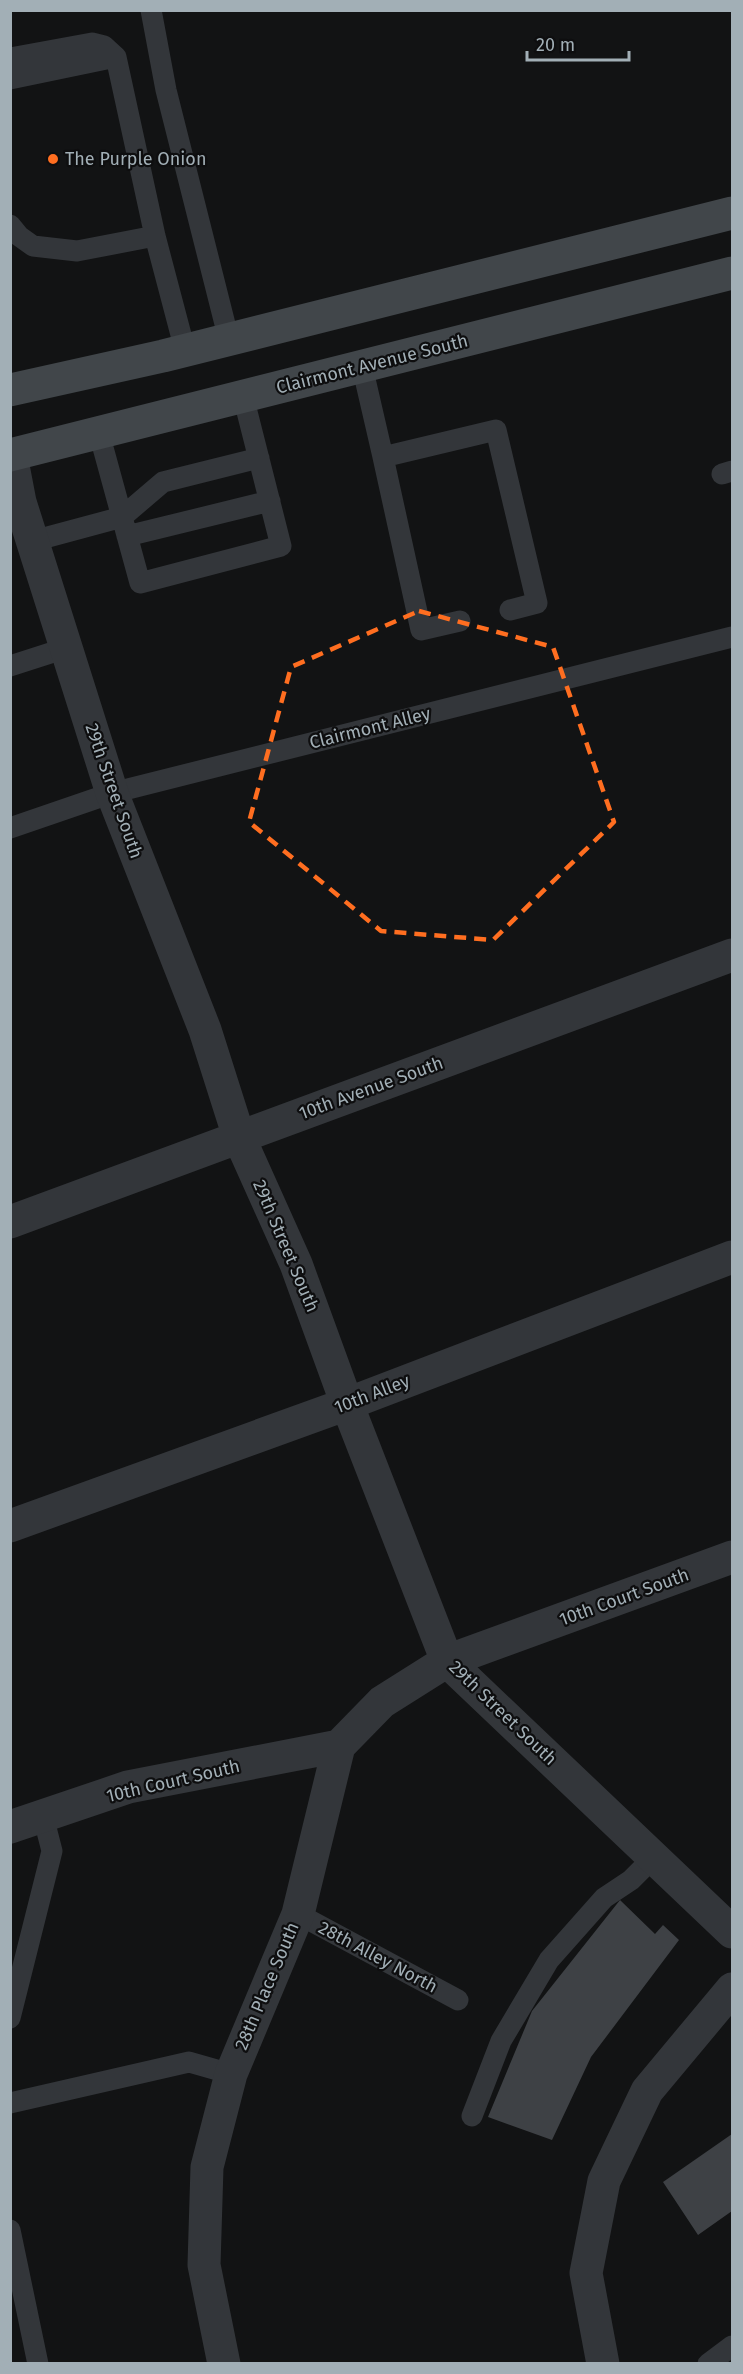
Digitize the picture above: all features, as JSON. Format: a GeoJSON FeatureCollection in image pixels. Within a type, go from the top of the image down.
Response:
{"type":"FeatureCollection","features":[{"type":"Feature","properties":{"kind":"street"},"geometry":{"type":"LineString","coordinates":[[10,390],[229,340],[732,213]]}},
{"type":"Feature","properties":{"kind":"street","name":"Clairmont Avenue South"},"geometry":{"type":"LineString","coordinates":[[11,454],[732,273]]}},
{"type":"Feature","properties":{"kind":"street","name":"29th Street South"},"geometry":{"type":"LineString","coordinates":[[11,454],[20,502],[112,793],[205,1030],[239,1137],[296,1264],[347,1404],[447,1661],[732,1932]]}},
{"type":"Feature","properties":{"kind":"street","name":"10th Avenue South"},"geometry":{"type":"LineString","coordinates":[[10,1222],[732,955]]}},
{"type":"Feature","properties":{"kind":"street","name":"10th Alley"},"geometry":{"type":"LineString","coordinates":[[10,1526],[347,1404],[732,1257]]}},
{"type":"Feature","properties":{"kind":"street","name":"10th Court South"},"geometry":{"type":"LineString","coordinates":[[447,1661],[732,1557]]}},
{"type":"Feature","properties":{"kind":"street"},"geometry":{"type":"LineString","coordinates":[[339,1746],[382,1702],[447,1661]]}},
{"type":"Feature","properties":{"kind":"street","name":"10th Court South"},"geometry":{"type":"LineString","coordinates":[[10,1827],[129,1788],[339,1746]]}},
{"type":"Feature","properties":{"kind":"street","name":"28th Place South"},"geometry":{"type":"LineString","coordinates":[[224,2364],[204,2265],[207,2168],[231,2074],[298,1914],[339,1746]]}},
{"type":"Feature","properties":{"kind":"street"},"geometry":{"type":"LineString","coordinates":[[603,2364],[586,2273],[604,2181],[646,2091],[732,1989]]}},
{"type":"Feature","properties":{"kind":"lane"},"geometry":{"type":"LineString","coordinates":[[151,10],[168,101],[229,340]]}},
{"type":"Feature","properties":{"kind":"lane"},"geometry":{"type":"LineString","coordinates":[[10,58],[92,43],[104,46],[116,57],[155,236],[185,350]]}},
{"type":"Feature","properties":{"kind":"lane"},"geometry":{"type":"LineString","coordinates":[[10,79],[116,57]]}},
{"type":"Feature","properties":{"kind":"lane"},"geometry":{"type":"LineString","coordinates":[[10,225],[19,236],[33,246],[76,251],[155,236]]}},
{"type":"Feature","properties":{"kind":"lane"},"geometry":{"type":"LineString","coordinates":[[362,366],[421,630],[460,621]]}},
{"type":"Feature","properties":{"kind":"lane"},"geometry":{"type":"LineString","coordinates":[[99,433],[140,583],[280,546],[243,396]]}},
{"type":"Feature","properties":{"kind":"lane"},"geometry":{"type":"LineString","coordinates":[[383,457],[496,430],[537,603],[510,610]]}},
{"type":"Feature","properties":{"kind":"lane"},"geometry":{"type":"LineString","coordinates":[[125,526],[163,482],[259,458]]}},
{"type":"Feature","properties":{"kind":"lane"},"geometry":{"type":"LineString","coordinates":[[33,541],[270,501]]}},
{"type":"Feature","properties":{"kind":"lane","name":"Clairmont Alley"},"geometry":{"type":"LineString","coordinates":[[10,828],[112,793],[732,637]]}},
{"type":"Feature","properties":{"kind":"lane"},"geometry":{"type":"LineString","coordinates":[[10,666],[66,648]]}},
{"type":"Feature","properties":{"kind":"lane"},"geometry":{"type":"LineString","coordinates":[[10,2018],[52,1851],[43,1816]]}},
{"type":"Feature","properties":{"kind":"lane"},"geometry":{"type":"LineString","coordinates":[[472,2116],[501,2041],[549,1960],[604,1898],[631,1880],[654,1857]]}},
{"type":"Feature","properties":{"kind":"lane","name":"28th Alley North"},"geometry":{"type":"LineString","coordinates":[[298,1914],[458,2000]]}},
{"type":"Feature","properties":{"kind":"lane"},"geometry":{"type":"LineString","coordinates":[[10,2103],[189,2062],[231,2074]]}},
{"type":"Feature","properties":{"kind":"lane"},"geometry":{"type":"LineString","coordinates":[[10,2230],[38,2364]]}},
{"type":"Feature","properties":{"kind":"lane"},"geometry":{"type":"LineString","coordinates":[[708,2364],[732,2346]]}},
{"type":"Feature","properties":{"kind":"highlighted area"},"geometry":{"type":"Polygon","coordinates":[[[419,611],[553,647],[614,822],[493,940],[381,931],[249,822],[291,667],[419,611]]]}},
{"type":"Feature","properties":{"kind":"building"},"geometry":{"type":"Polygon","coordinates":[[[620,1900],[655,1934],[663,1925],[679,1940],[591,2057],[552,2140],[488,2117],[532,2011],[620,1900]]]}},
{"type":"Feature","properties":{"kind":"building"},"geometry":{"type":"Polygon","coordinates":[[[732,2134],[732,2211],[698,2235],[663,2182],[732,2134]]]}},
{"type":"Feature","properties":{"kind":"place","name":"The Purple Onion"},"geometry":{"type":"Point","coordinates":[53,159]}}]}
